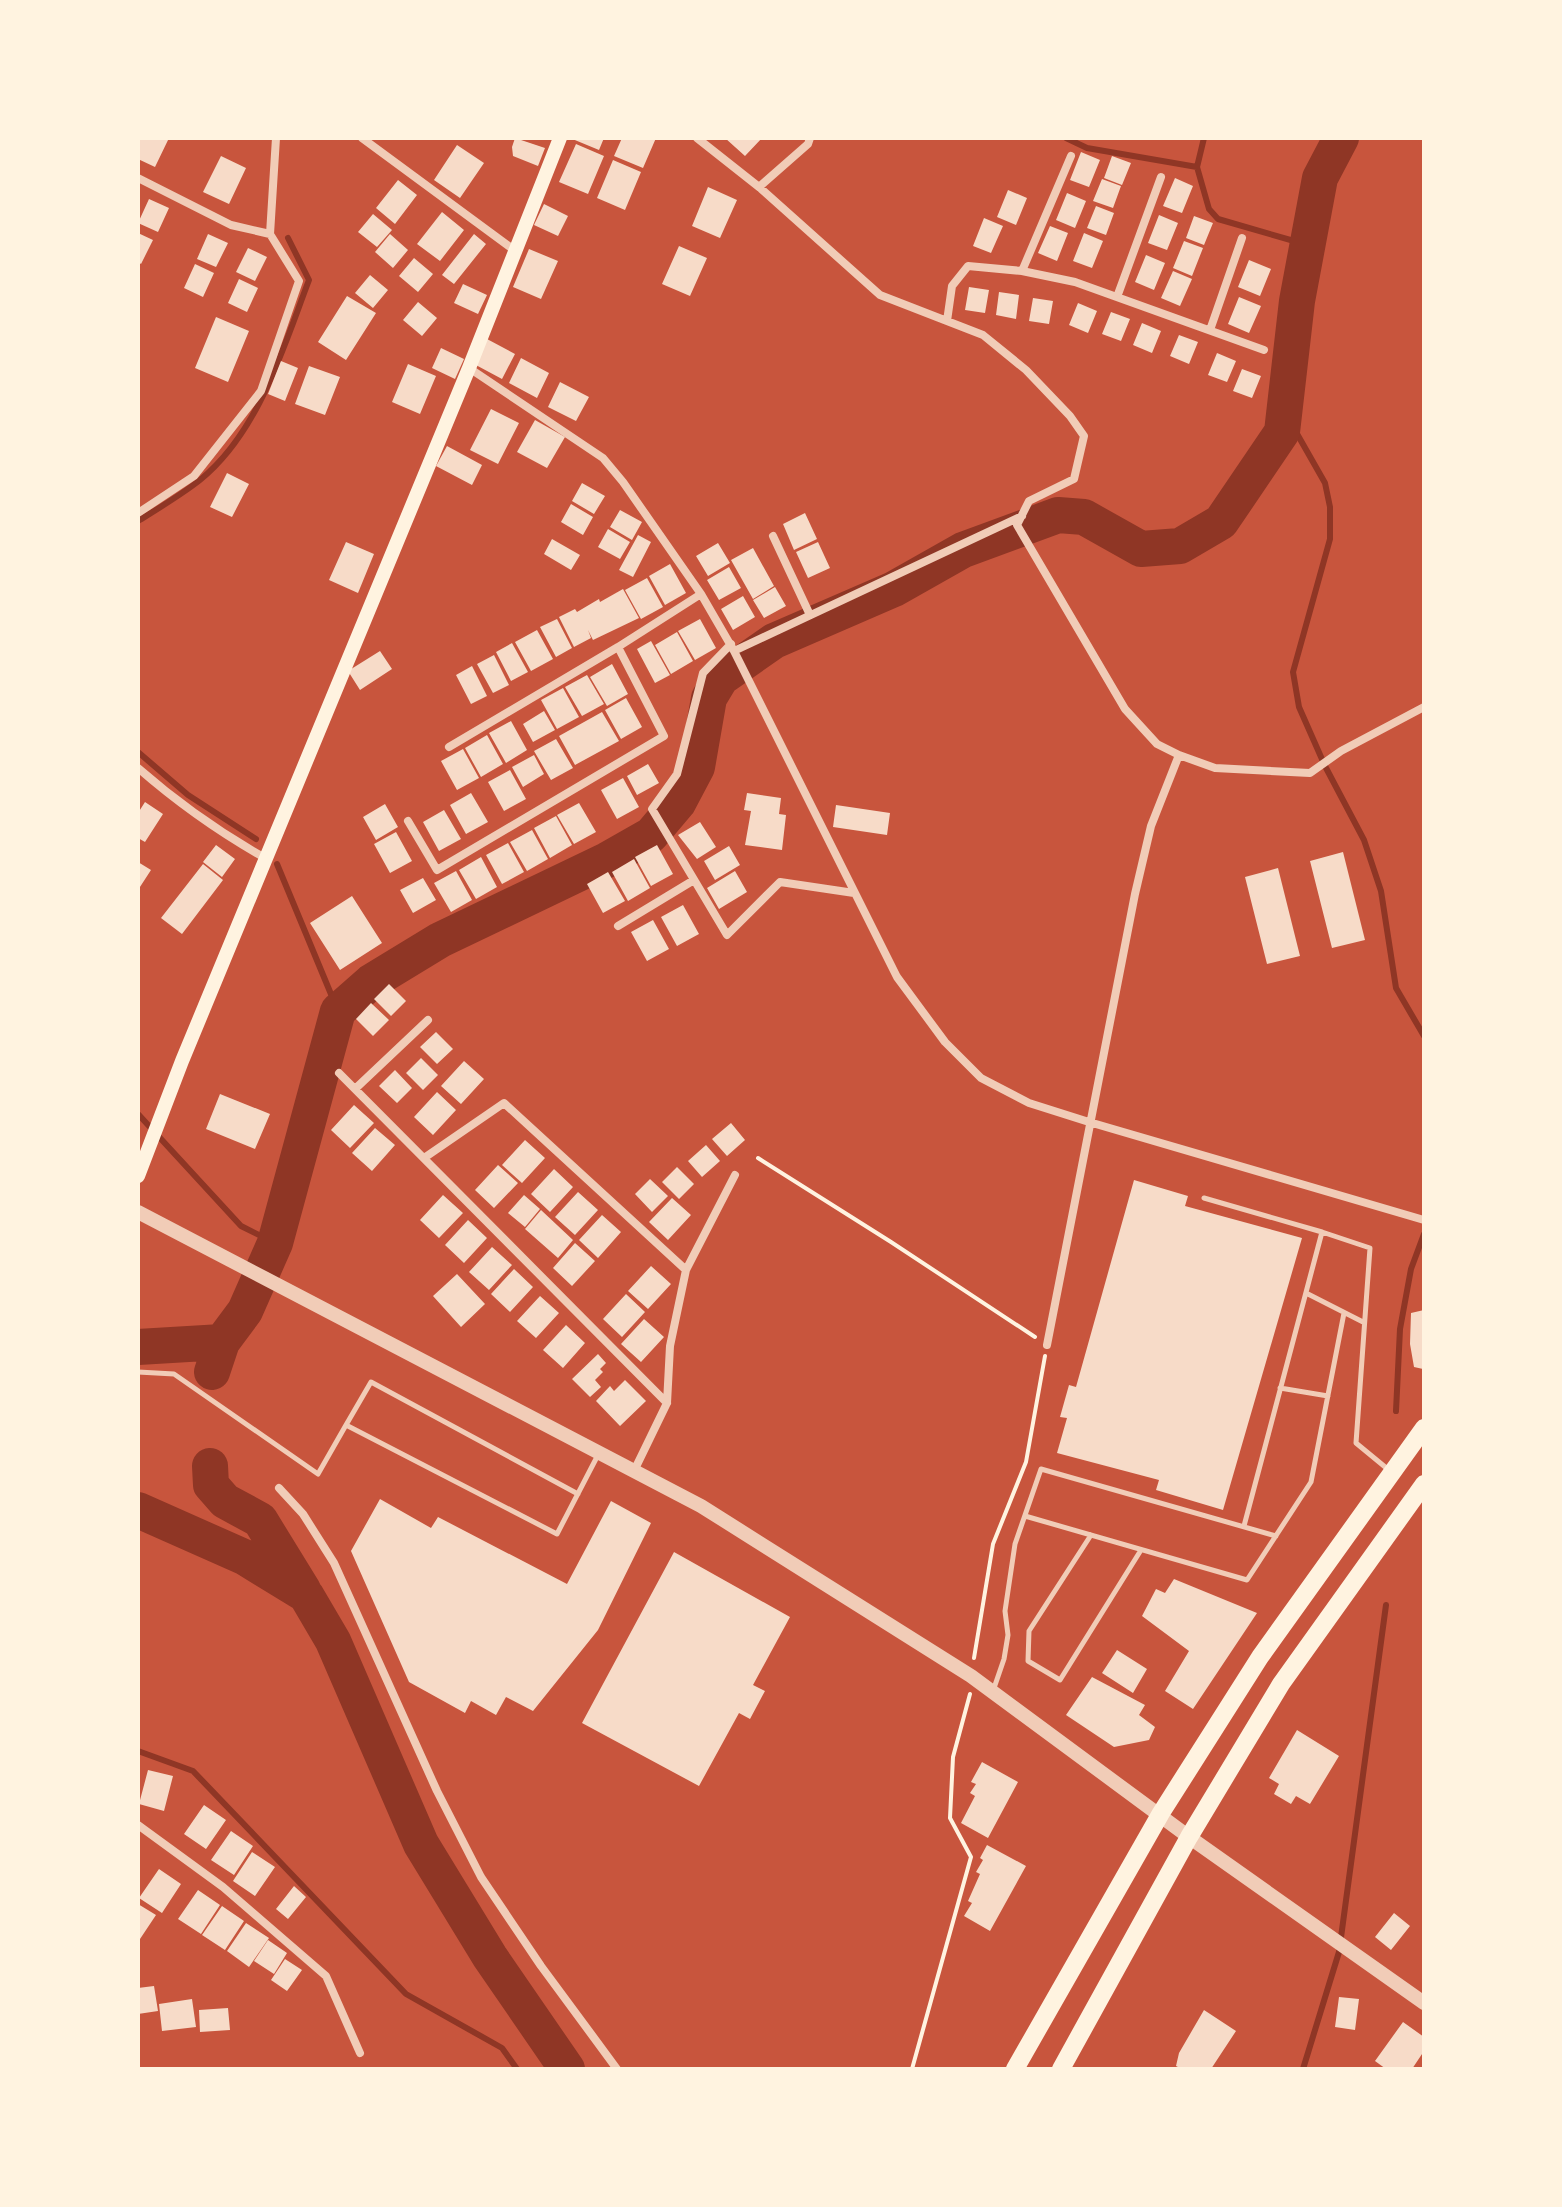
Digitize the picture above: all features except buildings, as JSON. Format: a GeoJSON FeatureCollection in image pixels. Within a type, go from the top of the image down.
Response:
{"type":"FeatureCollection","features":[{"type":"Feature","properties":{"kind":"highway"},"geometry":{"type":"LineString","coordinates":[[1015,2069],[1161,1813],[1260,1657],[1424,1428]]}},
{"type":"Feature","properties":{"kind":"highway"},"geometry":{"type":"LineString","coordinates":[[1061,2069],[1189,1837],[1281,1684],[1424,1484]]}},
{"type":"Feature","properties":{"kind":"main road"},"geometry":{"type":"LineString","coordinates":[[138,1176],[560,138]]}},
{"type":"Feature","properties":{"kind":"street"},"geometry":{"type":"LineString","coordinates":[[138,513],[194,476],[261,391],[299,281],[270,234],[276,138]]}},
{"type":"Feature","properties":{"kind":"street"},"geometry":{"type":"LineString","coordinates":[[362,138],[514,250]]}},
{"type":"Feature","properties":{"kind":"street"},"geometry":{"type":"LineString","coordinates":[[697,138],[759,187],[880,295],[983,335],[1026,370],[1070,416],[1084,436],[1074,479],[1029,501],[1017,525],[1125,709],[1157,744],[1215,768],[1310,773],[1341,751],[1424,707]]}},
{"type":"Feature","properties":{"kind":"street"},"geometry":{"type":"LineString","coordinates":[[759,187],[808,144],[810,138]]}},
{"type":"Feature","properties":{"kind":"street"},"geometry":{"type":"LineString","coordinates":[[1022,271],[1071,156]]}},
{"type":"Feature","properties":{"kind":"street"},"geometry":{"type":"LineString","coordinates":[[1117,297],[1161,177]]}},
{"type":"Feature","properties":{"kind":"street"},"geometry":{"type":"LineString","coordinates":[[138,178],[231,225],[270,234]]}},
{"type":"Feature","properties":{"kind":"street"},"geometry":{"type":"LineString","coordinates":[[1210,330],[1242,238]]}},
{"type":"Feature","properties":{"kind":"street"},"geometry":{"type":"LineString","coordinates":[[947,321],[952,286],[968,266],[1022,271],[1075,282],[1264,350]]}},
{"type":"Feature","properties":{"kind":"street"},"geometry":{"type":"LineString","coordinates":[[469,368],[603,458],[623,482],[701,594],[734,650],[897,977],[945,1042],[981,1078],[1029,1103],[1422,1220]]}},
{"type":"Feature","properties":{"kind":"street"},"geometry":{"type":"LineString","coordinates":[[854,893],[780,882],[727,935],[652,809],[677,774],[703,673],[734,650],[1022,516]]}},
{"type":"Feature","properties":{"kind":"street"},"geometry":{"type":"LineString","coordinates":[[773,536],[810,615]]}},
{"type":"Feature","properties":{"kind":"street"},"geometry":{"type":"LineString","coordinates":[[449,747],[701,594]]}},
{"type":"Feature","properties":{"kind":"street"},"geometry":{"type":"LineString","coordinates":[[408,821],[437,870],[664,736],[618,647]]}},
{"type":"Feature","properties":{"kind":"street"},"geometry":{"type":"LineString","coordinates":[[1047,1345],[1089,1122],[1151,826],[1179,755]]}},
{"type":"Feature","properties":{"kind":"street"},"geometry":{"type":"LineString","coordinates":[[138,768],[182,806],[265,858]]}},
{"type":"Feature","properties":{"kind":"street"},"geometry":{"type":"LineString","coordinates":[[618,926],[694,880]]}},
{"type":"Feature","properties":{"kind":"street"},"geometry":{"type":"LineString","coordinates":[[355,1089],[428,1020]]}},
{"type":"Feature","properties":{"kind":"street"},"geometry":{"type":"LineString","coordinates":[[339,1073],[667,1403]]}},
{"type":"Feature","properties":{"kind":"street"},"geometry":{"type":"LineString","coordinates":[[424,1158],[504,1103],[686,1270]]}},
{"type":"Feature","properties":{"kind":"street"},"geometry":{"type":"LineString","coordinates":[[634,1471],[667,1403],[670,1346],[686,1270],[735,1175]]}},
{"type":"Feature","properties":{"kind":"street"},"geometry":{"type":"LineString","coordinates":[[138,1212],[701,1506],[971,1676],[1161,1813],[1189,1837],[1424,2003]]}},
{"type":"Feature","properties":{"kind":"street"},"geometry":{"type":"LineString","coordinates":[[279,1488],[303,1514],[334,1563],[437,1791],[481,1877],[541,1966],[617,2069]]}},
{"type":"Feature","properties":{"kind":"street"},"geometry":{"type":"LineString","coordinates":[[138,1825],[223,1887],[326,1976],[360,2053]]}},
{"type":"Feature","properties":{"kind":"lane"},"geometry":{"type":"LineString","coordinates":[[1204,1198],[1370,1248],[1356,1443],[1392,1472]]}},
{"type":"Feature","properties":{"kind":"lane"},"geometry":{"type":"LineString","coordinates":[[1244,1526],[1322,1232]]}},
{"type":"Feature","properties":{"kind":"lane"},"geometry":{"type":"LineString","coordinates":[[1306,1293],[1363,1322]]}},
{"type":"Feature","properties":{"kind":"lane"},"geometry":{"type":"LineString","coordinates":[[1025,1516],[1247,1580],[1311,1482],[1344,1313]]}},
{"type":"Feature","properties":{"kind":"lane"},"geometry":{"type":"LineString","coordinates":[[138,1372],[174,1374],[318,1474],[371,1382],[578,1494]]}},
{"type":"Feature","properties":{"kind":"lane"},"geometry":{"type":"LineString","coordinates":[[1280,1388],[1328,1396]]}},
{"type":"Feature","properties":{"kind":"lane"},"geometry":{"type":"LineString","coordinates":[[346,1425],[557,1534],[600,1452]]}},
{"type":"Feature","properties":{"kind":"lane"},"geometry":{"type":"LineString","coordinates":[[992,1692],[1004,1659],[1008,1635],[1005,1611],[1015,1544],[1041,1469],[1276,1536]]}},
{"type":"Feature","properties":{"kind":"lane"},"geometry":{"type":"LineString","coordinates":[[1091,1535],[1029,1631],[1028,1661],[1060,1680],[1141,1550]]}},
{"type":"Feature","properties":{"kind":"path"},"geometry":{"type":"LineString","coordinates":[[758,1158],[1047,1345],[1026,1462],[993,1544],[971,1676],[970,1700],[953,1757],[950,1818],[971,1857],[912,2069]]}},
{"type":"Feature","properties":{"kind":"waterway"},"geometry":{"type":"LineString","coordinates":[[1066,138],[1087,148],[1197,167]]}},
{"type":"Feature","properties":{"kind":"waterway"},"geometry":{"type":"LineString","coordinates":[[1204,138],[1197,167],[1209,209],[1218,219],[1308,245]]}},
{"type":"Feature","properties":{"kind":"waterway"},"geometry":{"type":"LineString","coordinates":[[138,1347],[222,1342],[245,1311],[275,1243],[338,1011],[371,982],[440,940],[607,860],[651,835],[678,803],[697,767],[709,698],[721,678],[774,641],[894,589],[963,550],[1058,515],[1084,517],[1141,549],[1180,546],[1221,522],[1282,432],[1297,301],[1320,178],[1341,138]]}},
{"type":"Feature","properties":{"kind":"waterway"},"geometry":{"type":"LineString","coordinates":[[138,521],[200,480],[221,460],[254,414],[279,361],[309,280],[288,238]]}},
{"type":"Feature","properties":{"kind":"waterway"},"geometry":{"type":"LineString","coordinates":[[1282,432],[1296,432],[1325,483],[1330,507],[1330,539],[1293,672],[1299,707],[1325,766],[1364,840],[1381,891],[1396,988],[1424,1036]]}},
{"type":"Feature","properties":{"kind":"waterway"},"geometry":{"type":"LineString","coordinates":[[138,752],[188,795],[256,839]]}},
{"type":"Feature","properties":{"kind":"waterway"},"geometry":{"type":"LineString","coordinates":[[277,864],[338,1011]]}},
{"type":"Feature","properties":{"kind":"waterway"},"geometry":{"type":"LineString","coordinates":[[138,1114],[241,1226],[275,1243]]}},
{"type":"Feature","properties":{"kind":"waterway"},"geometry":{"type":"LineString","coordinates":[[1396,1411],[1400,1329],[1411,1269],[1424,1234]]}},
{"type":"Feature","properties":{"kind":"waterway"},"geometry":{"type":"LineString","coordinates":[[212,1372],[222,1342]]}},
{"type":"Feature","properties":{"kind":"waterway"},"geometry":{"type":"LineString","coordinates":[[210,1466],[211,1485],[225,1501],[260,1520],[303,1590]]}},
{"type":"Feature","properties":{"kind":"waterway"},"geometry":{"type":"LineString","coordinates":[[138,1510],[244,1557],[306,1595],[333,1641],[421,1844],[490,1957],[567,2069]]}},
{"type":"Feature","properties":{"kind":"waterway"},"geometry":{"type":"LineString","coordinates":[[1303,2069],[1339,1952],[1386,1605]]}},
{"type":"Feature","properties":{"kind":"waterway"},"geometry":{"type":"LineString","coordinates":[[138,1751],[193,1771],[406,1994],[502,2048],[517,2069]]}}]}
